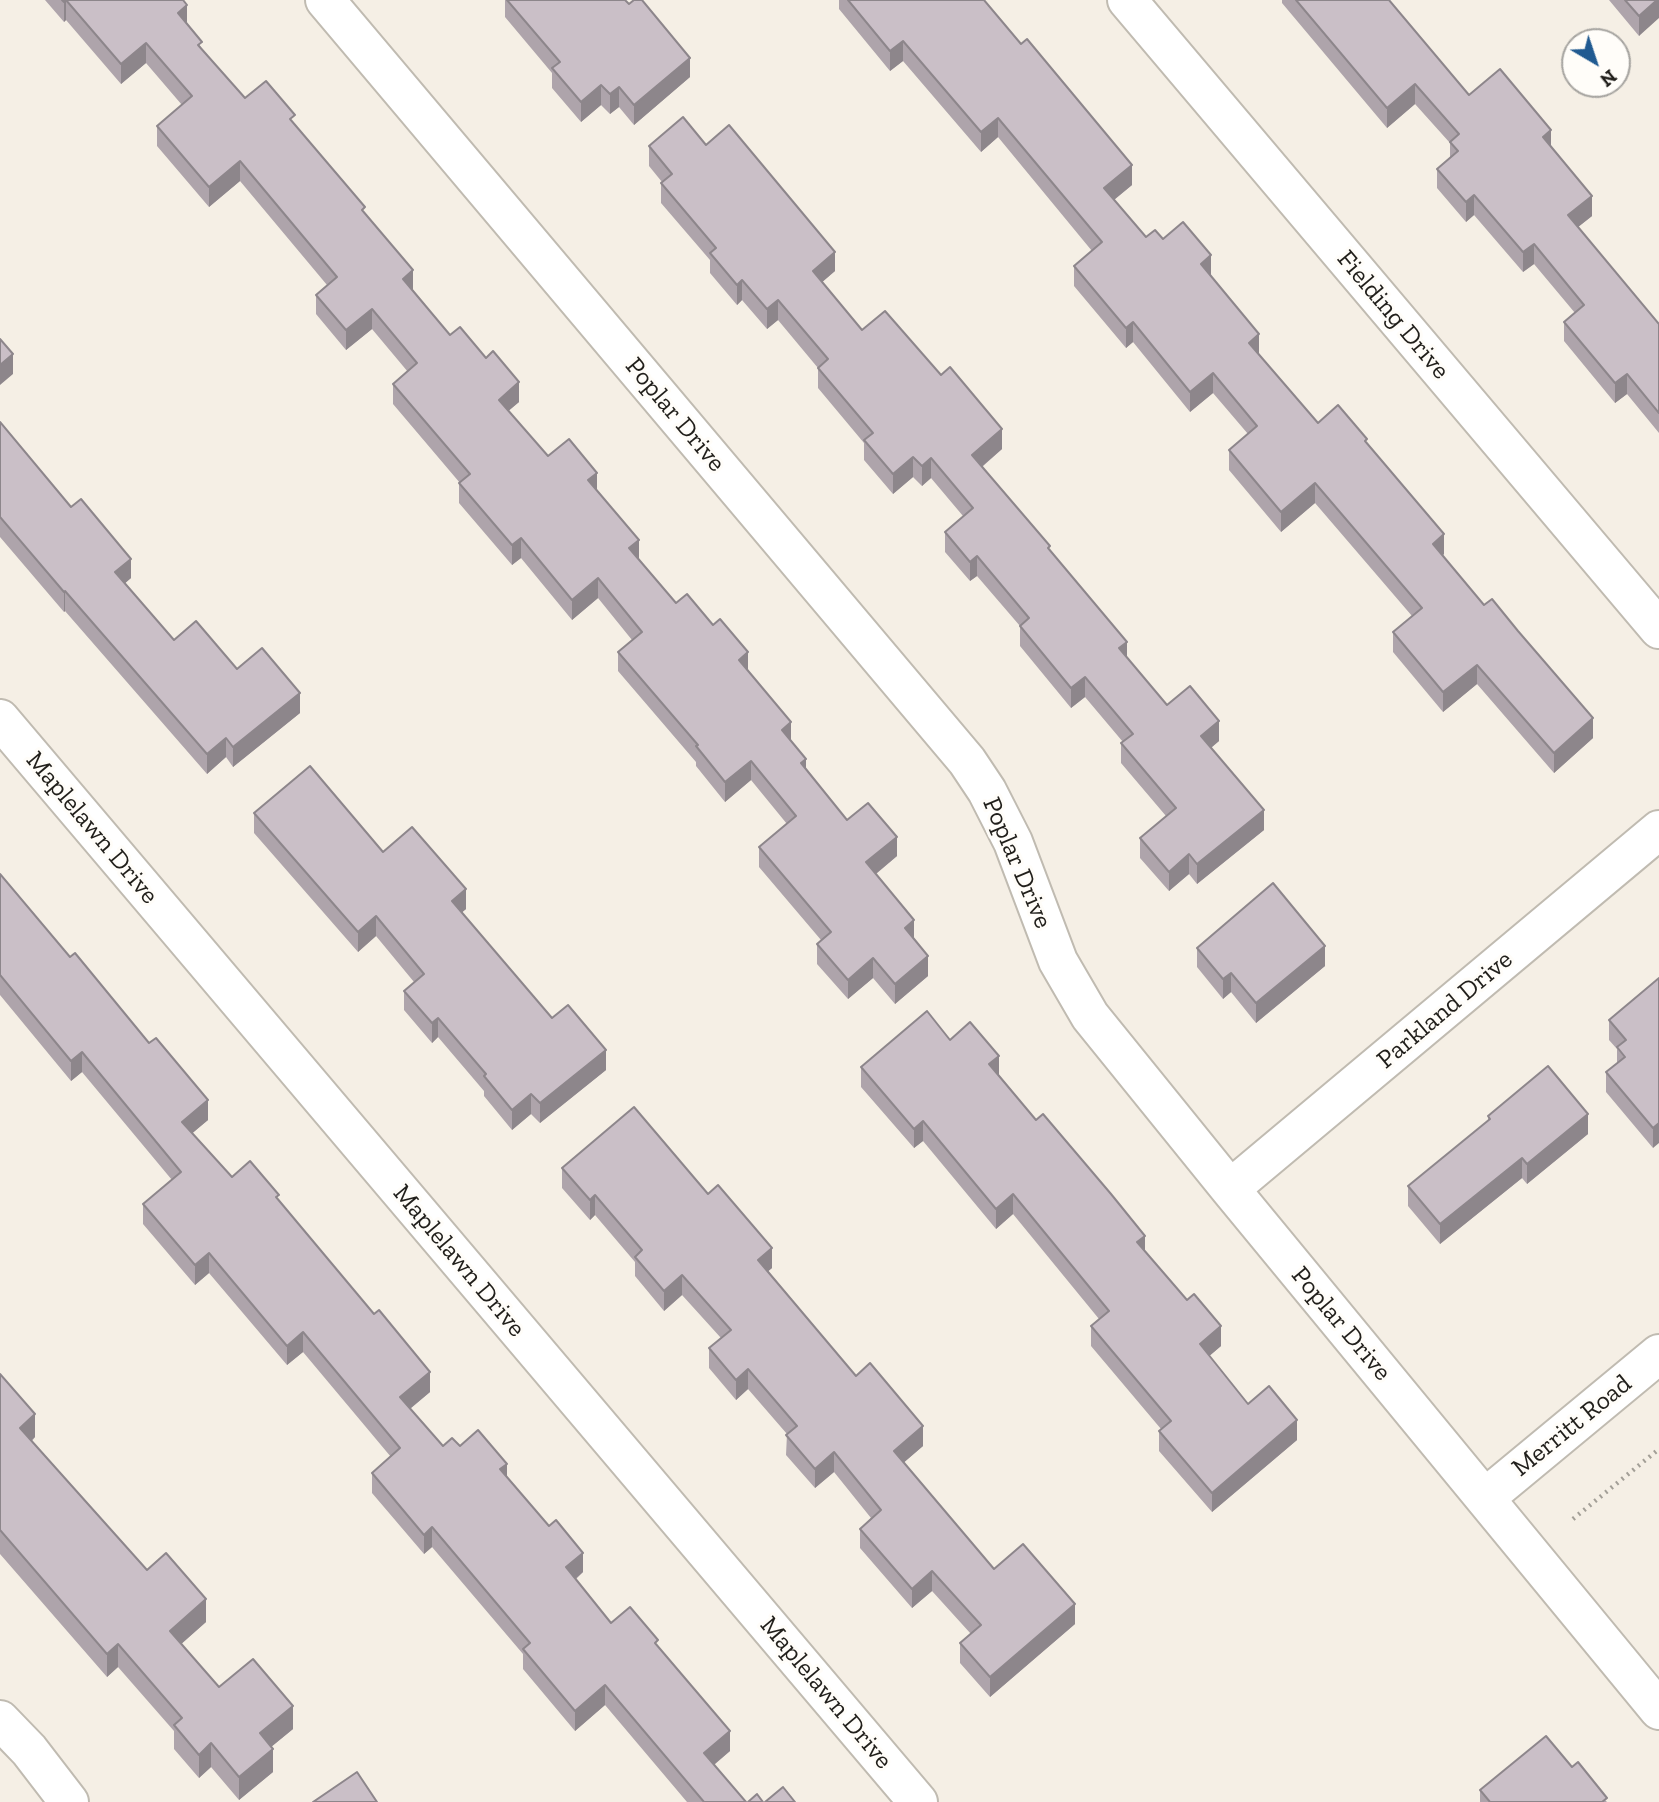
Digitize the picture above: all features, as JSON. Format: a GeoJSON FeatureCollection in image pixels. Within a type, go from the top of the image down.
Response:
{"type":"FeatureCollection","features":[{"type":"Feature","properties":{"kind":"street","name":"Poplar Drive"},"geometry":{"type":"LineString","coordinates":[[325,0],[967,761],[987,791],[1013,842],[1058,961],[1090,1016],[1659,1710]]}},
{"type":"Feature","properties":{"kind":"street","name":"Fielding Drive"},"geometry":{"type":"LineString","coordinates":[[1127,0],[1659,629]]}},
{"type":"Feature","properties":{"kind":"street","name":"Maplelawn Drive"},"geometry":{"type":"LineString","coordinates":[[0,719],[918,1802]]}},
{"type":"Feature","properties":{"kind":"street","name":"Parkland Drive"},"geometry":{"type":"LineString","coordinates":[[1230,1189],[1659,831]]}},
{"type":"Feature","properties":{"kind":"street","name":"Merritt Road"},"geometry":{"type":"LineString","coordinates":[[1485,1498],[1659,1354]]}},
{"type":"Feature","properties":{"kind":"street"},"geometry":{"type":"LineString","coordinates":[[0,1720],[29,1750],[69,1802]]}},
{"type":"Feature","properties":{"kind":"path"},"geometry":{"type":"LineString","coordinates":[[1573,1519],[1659,1449]]}},
{"type":"Feature","properties":{"kind":"building"},"geometry":{"type":"Polygon","coordinates":[[[66,0],[183,0],[187,5],[178,13],[202,42],[198,45],[245,98],[266,81],[295,115],[290,119],[365,207],[362,210],[413,270],[403,279],[450,335],[460,327],[486,358],[493,351],[519,382],[499,400],[548,456],[569,439],[597,473],[588,480],[639,540],[629,548],[676,603],[687,594],[713,625],[720,619],[748,652],[739,660],[791,722],[782,730],[806,759],[801,763],[847,820],[868,803],[897,837],[866,862],[914,920],[905,928],[928,956],[895,984],[873,958],[848,980],[817,944],[831,932],[759,847],[796,816],[751,761],[725,782],[696,746],[698,745],[618,652],[642,632],[598,578],[572,600],[521,538],[512,545],[459,483],[470,474],[393,384],[417,363],[372,309],[346,330],[316,295],[337,277],[240,161],[209,187],[157,126],[192,96],[146,43],[121,64],[66,0]]]}},
{"type":"Feature","properties":{"kind":"building"},"geometry":{"type":"Polygon","coordinates":[[[507,0],[625,0],[629,4],[634,0],[642,0],[690,58],[634,105],[619,87],[610,94],[601,85],[581,102],[552,68],[560,62],[507,0]]]}},
{"type":"Feature","properties":{"kind":"building"},"geometry":{"type":"Polygon","coordinates":[[[848,0],[984,0],[1021,44],[1027,39],[1132,165],[1104,188],[1146,237],[1155,230],[1163,239],[1183,222],[1211,255],[1201,264],[1259,334],[1249,343],[1318,423],[1338,405],[1444,534],[1433,544],[1484,605],[1492,599],[1593,718],[1554,753],[1477,665],[1443,692],[1393,632],[1422,608],[1315,483],[1281,512],[1229,450],[1257,426],[1213,373],[1190,392],[1133,322],[1126,328],[1074,266],[1102,242],[998,118],[981,132],[903,41],[890,51],[848,0]]]}},
{"type":"Feature","properties":{"kind":"building"},"geometry":{"type":"Polygon","coordinates":[[[1296,0],[1389,0],[1469,95],[1500,69],[1551,130],[1543,137],[1592,196],[1568,215],[1659,324],[1659,413],[1627,374],[1615,383],[1564,322],[1584,305],[1534,244],[1523,252],[1474,195],[1466,202],[1437,169],[1458,151],[1450,142],[1459,134],[1415,84],[1387,108],[1296,0]]]}},
{"type":"Feature","properties":{"kind":"building"},"geometry":{"type":"Polygon","coordinates":[[[1625,0],[1657,0],[1639,16],[1625,0]]]}},
{"type":"Feature","properties":{"kind":"building"},"geometry":{"type":"Polygon","coordinates":[[[683,117],[706,145],[729,125],[835,252],[813,271],[862,330],[885,311],[941,375],[950,367],[1002,429],[972,455],[1127,642],[1119,648],[1167,705],[1190,686],[1219,721],[1201,736],[1264,810],[1197,864],[1189,854],[1169,872],[1140,838],[1176,808],[1121,743],[1133,734],[1085,677],[1071,688],[1020,626],[1029,618],[977,556],[970,562],[945,532],[973,508],[931,458],[922,466],[913,457],[893,474],[864,440],[873,433],[818,368],[828,359],[778,300],[767,309],[742,280],[737,285],[710,253],[716,248],[661,183],[672,174],[649,146],[683,117]]]}},
{"type":"Feature","properties":{"kind":"building"},"geometry":{"type":"Polygon","coordinates":[[[0,339],[13,354],[0,365],[0,339]]]}},
{"type":"Feature","properties":{"kind":"building"},"geometry":{"type":"Polygon","coordinates":[[[0,422],[71,507],[81,499],[131,559],[115,572],[174,640],[196,621],[237,669],[262,648],[300,693],[233,747],[226,738],[207,754],[0,517],[0,422]]]}},
{"type":"Feature","properties":{"kind":"building"},"geometry":{"type":"Polygon","coordinates":[[[310,766],[383,852],[412,827],[466,889],[452,901],[552,1018],[568,1005],[606,1050],[540,1103],[531,1094],[512,1110],[484,1076],[486,1074],[438,1018],[432,1023],[404,991],[424,974],[376,916],[358,932],[254,813],[310,766]]]}},
{"type":"Feature","properties":{"kind":"building"},"geometry":{"type":"Polygon","coordinates":[[[0,874],[70,957],[75,953],[149,1043],[156,1038],[208,1100],[182,1122],[232,1177],[250,1161],[279,1195],[276,1197],[374,1314],[379,1310],[430,1372],[400,1397],[443,1446],[452,1438],[460,1446],[478,1430],[507,1464],[500,1469],[549,1526],[556,1520],[583,1553],[566,1567],[611,1623],[630,1607],[658,1640],[655,1643],[730,1731],[704,1753],[746,1802],[704,1802],[605,1685],[575,1711],[523,1649],[530,1643],[432,1527],[424,1535],[372,1473],[400,1448],[303,1332],[287,1346],[209,1253],[195,1265],[143,1204],[181,1172],[82,1052],[71,1061],[0,975],[0,874]]]}},
{"type":"Feature","properties":{"kind":"building"},"geometry":{"type":"Polygon","coordinates":[[[1273,883],[1325,946],[1256,1003],[1231,973],[1223,979],[1197,948],[1273,883]]]}},
{"type":"Feature","properties":{"kind":"building"},"geometry":{"type":"Polygon","coordinates":[[[1659,978],[1659,1123],[1653,1128],[1606,1072],[1625,1057],[1617,1047],[1626,1040],[1609,1020],[1659,978]]]}},
{"type":"Feature","properties":{"kind":"building"},"geometry":{"type":"Polygon","coordinates":[[[927,1011],[950,1040],[970,1022],[999,1056],[989,1064],[1036,1120],[1043,1114],[1111,1194],[1145,1236],[1137,1242],[1187,1300],[1194,1294],[1221,1326],[1200,1344],[1248,1404],[1269,1386],[1297,1420],[1212,1493],[1159,1431],[1171,1421],[1091,1326],[1109,1311],[1013,1194],[996,1209],[923,1121],[914,1129],[861,1067],[927,1011]]]}},
{"type":"Feature","properties":{"kind":"building"},"geometry":{"type":"Polygon","coordinates":[[[1548,1066],[1588,1114],[1527,1164],[1522,1158],[1440,1224],[1408,1186],[1490,1119],[1488,1116],[1548,1066]]]}},
{"type":"Feature","properties":{"kind":"building"},"geometry":{"type":"Polygon","coordinates":[[[634,1107],[708,1194],[718,1185],[772,1248],[758,1260],[856,1376],[870,1363],[923,1426],[894,1451],[994,1569],[1023,1544],[1075,1604],[990,1677],[960,1643],[981,1625],[932,1571],[912,1589],[860,1529],[881,1510],[834,1452],[815,1469],[786,1435],[797,1426],[748,1369],[736,1380],[709,1348],[731,1330],[682,1275],[664,1291],[635,1257],[642,1250],[595,1195],[590,1200],[562,1168],[634,1107]]]}},
{"type":"Feature","properties":{"kind":"building"},"geometry":{"type":"Polygon","coordinates":[[[0,1374],[35,1414],[20,1428],[147,1570],[166,1553],[206,1599],[170,1631],[219,1687],[253,1659],[293,1706],[260,1733],[273,1749],[239,1777],[211,1743],[199,1755],[174,1725],[182,1718],[118,1644],[107,1654],[0,1530],[0,1374]]]}},
{"type":"Feature","properties":{"kind":"building"},"geometry":{"type":"Polygon","coordinates":[[[1546,1736],[1572,1767],[1578,1762],[1607,1798],[1602,1802],[1490,1802],[1480,1790],[1546,1736]]]}},
{"type":"Feature","properties":{"kind":"building"},"geometry":{"type":"Polygon","coordinates":[[[357,1772],[377,1802],[313,1802],[357,1772]]]}},
{"type":"Feature","properties":{"kind":"building"},"geometry":{"type":"Polygon","coordinates":[[[783,1787],[795,1802],[765,1802],[783,1787]]]}},
{"type":"Feature","properties":{"kind":"building"},"geometry":{"type":"Polygon","coordinates":[[[757,1794],[763,1802],[748,1802],[757,1794]]]}}]}
